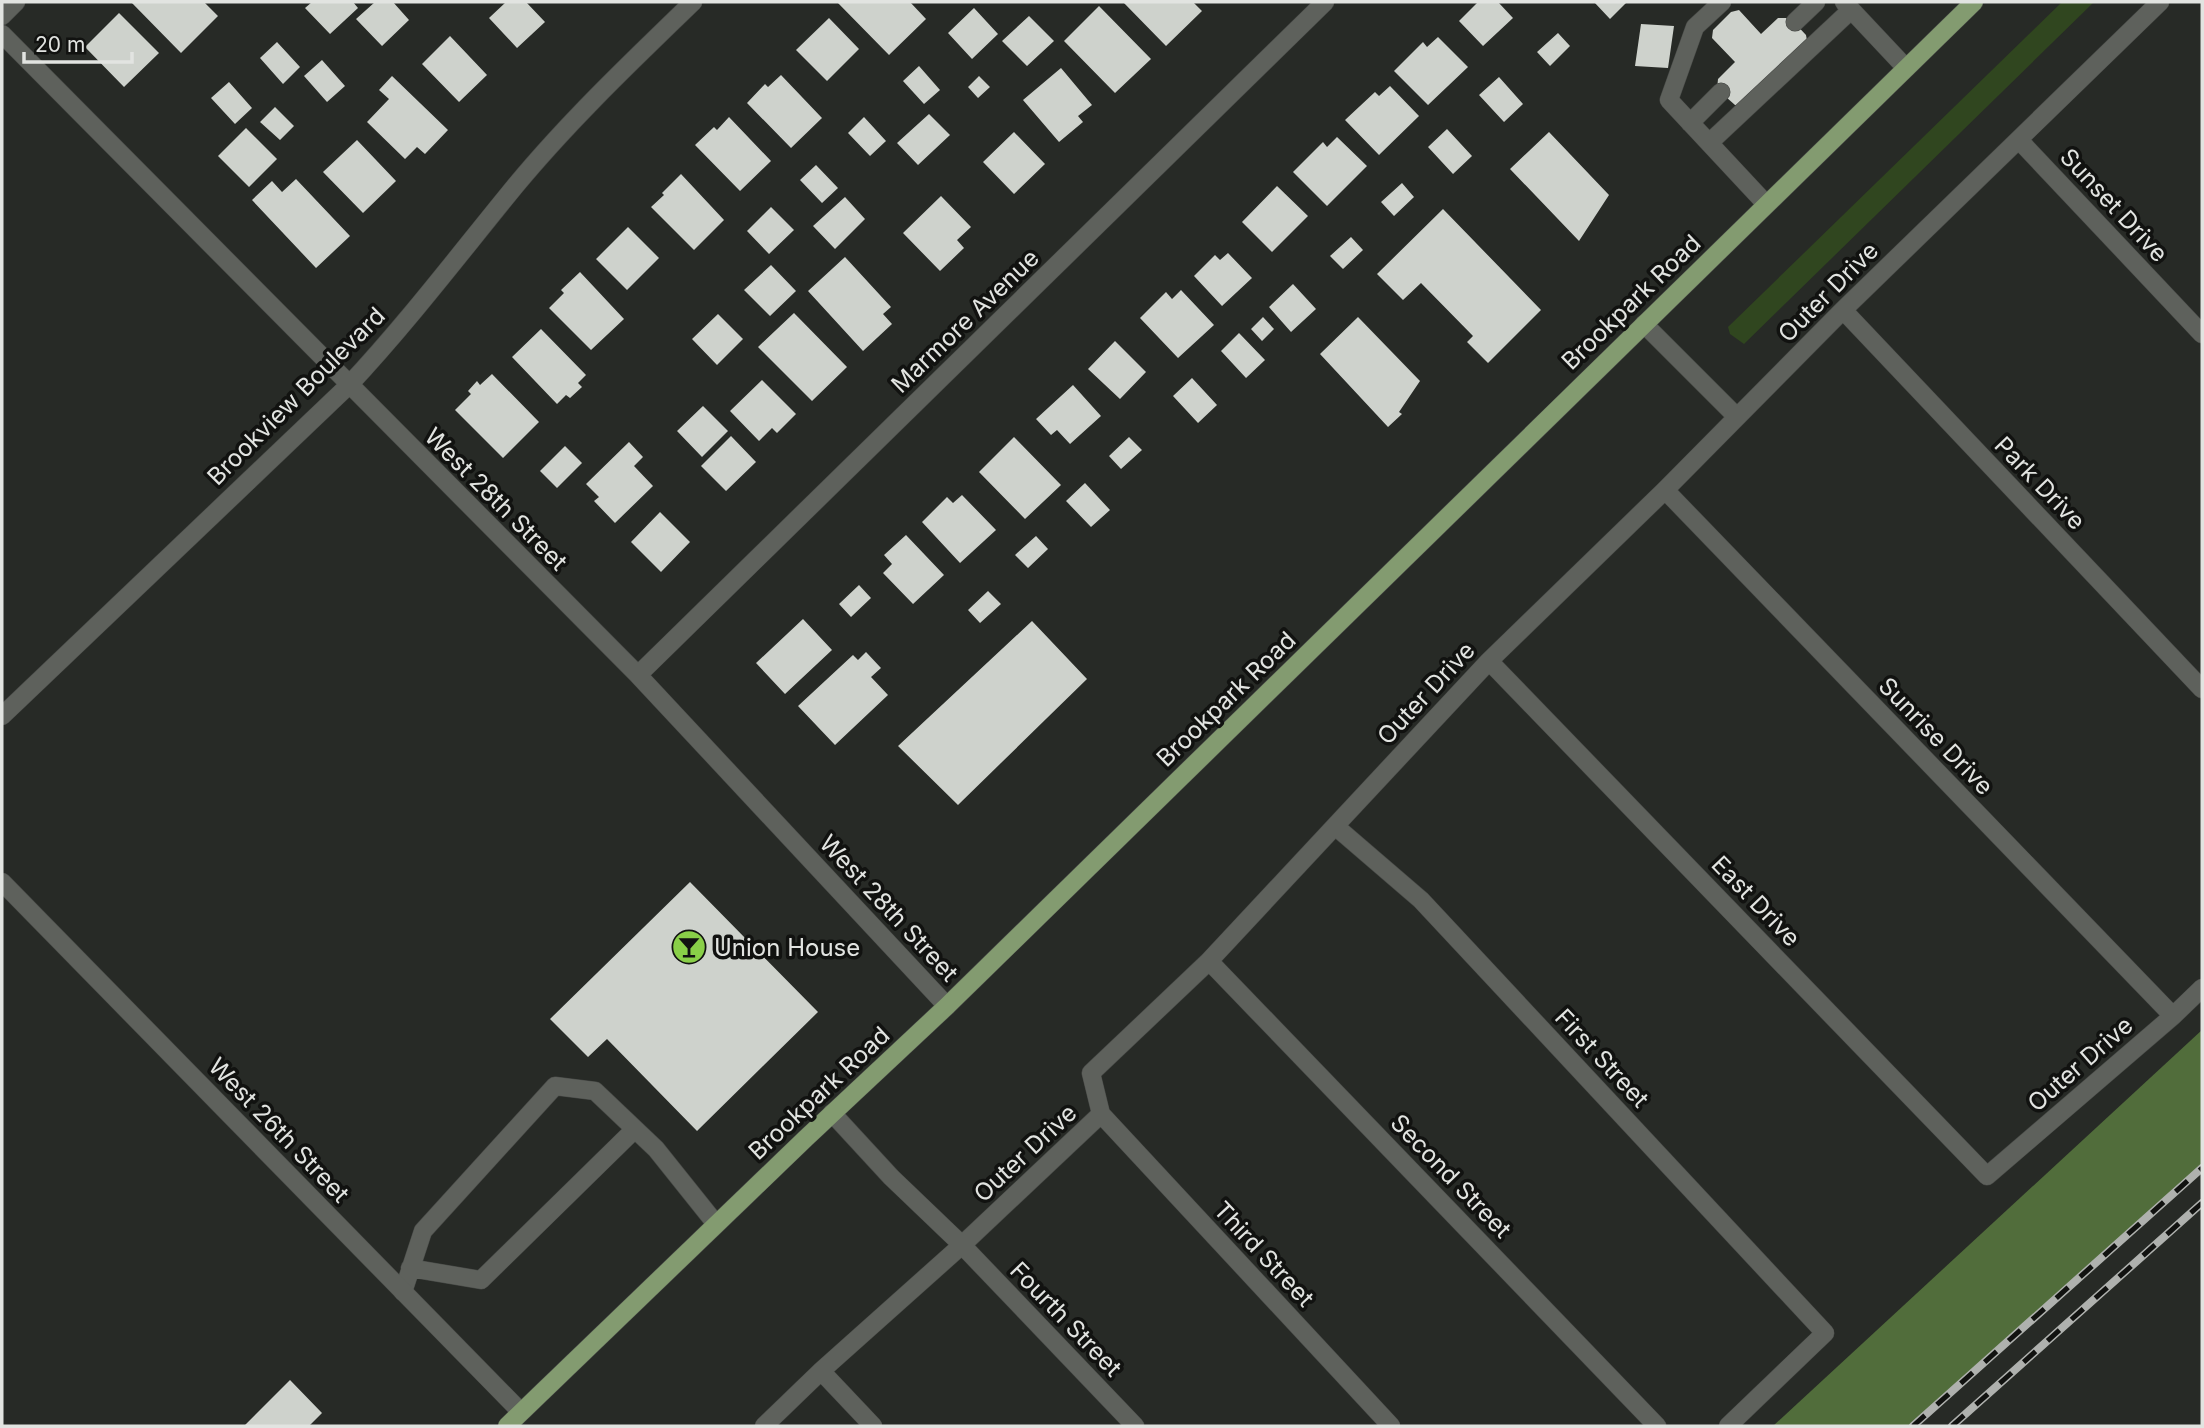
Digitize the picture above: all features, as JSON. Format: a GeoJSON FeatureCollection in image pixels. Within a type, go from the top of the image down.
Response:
{"type":"FeatureCollection","features":[{"type":"Feature","properties":{"kind":"main road","name":"Brookpark Road"},"geometry":{"type":"LineString","coordinates":[[508,1426],[716,1223],[947,1006],[1973,2]]}},
{"type":"Feature","properties":{"kind":"street"},"geometry":{"type":"LineString","coordinates":[[2,16],[16,2]]}},
{"type":"Feature","properties":{"kind":"street","name":"Brookview Boulevard"},"geometry":{"type":"LineString","coordinates":[[2,716],[349,385],[473,241],[517,184],[612,80],[693,2]]}},
{"type":"Feature","properties":{"kind":"street","name":"Marmore Avenue"},"geometry":{"type":"LineString","coordinates":[[638,675],[1325,2]]}},
{"type":"Feature","properties":{"kind":"street"},"geometry":{"type":"LineString","coordinates":[[1722,2],[1695,27],[1669,100],[1766,204]]}},
{"type":"Feature","properties":{"kind":"street"},"geometry":{"type":"LineString","coordinates":[[1795,23],[1816,2]]}},
{"type":"Feature","properties":{"kind":"street","name":"Outer Drive"},"geometry":{"type":"LineString","coordinates":[[764,1426],[1101,1114],[1091,1073],[1209,961],[1489,661],[1665,490],[1843,310],[2160,2]]}},
{"type":"Feature","properties":{"kind":"street"},"geometry":{"type":"LineString","coordinates":[[1709,143],[1847,6],[1906,68]]}},
{"type":"Feature","properties":{"kind":"street","name":"West 28th Street"},"geometry":{"type":"LineString","coordinates":[[2,34],[638,675],[947,1006]]}},
{"type":"Feature","properties":{"kind":"street"},"geometry":{"type":"LineString","coordinates":[[1690,123],[1721,92]]}},
{"type":"Feature","properties":{"kind":"street","name":"Sunset Drive"},"geometry":{"type":"LineString","coordinates":[[2019,140],[2202,334]]}},
{"type":"Feature","properties":{"kind":"street","name":"Park Drive"},"geometry":{"type":"LineString","coordinates":[[1843,310],[2202,689]]}},
{"type":"Feature","properties":{"kind":"street"},"geometry":{"type":"LineString","coordinates":[[1644,324],[1737,417]]}},
{"type":"Feature","properties":{"kind":"street","name":"Sunrise Drive"},"geometry":{"type":"LineString","coordinates":[[1665,490],[2173,1016]]}},
{"type":"Feature","properties":{"kind":"street","name":"East Drive"},"geometry":{"type":"LineString","coordinates":[[1489,661],[1987,1176]]}},
{"type":"Feature","properties":{"kind":"street","name":"First Street"},"geometry":{"type":"LineString","coordinates":[[1335,826],[1421,900],[1825,1333],[1728,1426]]}},
{"type":"Feature","properties":{"kind":"street","name":"West 26th Street"},"geometry":{"type":"LineString","coordinates":[[2,882],[521,1412]]}},
{"type":"Feature","properties":{"kind":"street","name":"Second Street"},"geometry":{"type":"LineString","coordinates":[[1209,961],[1657,1426]]}},
{"type":"Feature","properties":{"kind":"street","name":"Outer Drive"},"geometry":{"type":"LineString","coordinates":[[1987,1176],[2202,988]]}},
{"type":"Feature","properties":{"kind":"street"},"geometry":{"type":"LineString","coordinates":[[403,1292],[423,1231],[555,1086],[595,1091],[656,1149],[716,1223]]}},
{"type":"Feature","properties":{"kind":"street","name":"Fourth Street"},"geometry":{"type":"LineString","coordinates":[[832,1114],[1135,1426]]}},
{"type":"Feature","properties":{"kind":"street","name":"Third Street"},"geometry":{"type":"LineString","coordinates":[[1101,1114],[1391,1426]]}},
{"type":"Feature","properties":{"kind":"street"},"geometry":{"type":"LineString","coordinates":[[410,1268],[481,1280],[635,1129]]}},
{"type":"Feature","properties":{"kind":"street"},"geometry":{"type":"LineString","coordinates":[[821,1371],[873,1426]]}},
{"type":"Feature","properties":{"kind":"green space"},"geometry":{"type":"Polygon","coordinates":[[[2062,2],[2094,2],[1744,344],[1730,334],[1728,327],[2062,2]]]}},
{"type":"Feature","properties":{"kind":"green space"},"geometry":{"type":"Polygon","coordinates":[[[2202,1030],[2202,1168],[1913,1426],[1773,1426],[2202,1030]]]}},
{"type":"Feature","properties":{"kind":"building"},"geometry":{"type":"Polygon","coordinates":[[[131,2],[204,2],[218,16],[181,53],[131,2]]]}},
{"type":"Feature","properties":{"kind":"building"},"geometry":{"type":"Polygon","coordinates":[[[312,2],[353,2],[358,8],[330,34],[305,8],[312,2]]]}},
{"type":"Feature","properties":{"kind":"building"},"geometry":{"type":"Polygon","coordinates":[[[375,2],[393,2],[409,20],[382,46],[356,19],[375,2]]]}},
{"type":"Feature","properties":{"kind":"building"},"geometry":{"type":"Polygon","coordinates":[[[506,2],[526,2],[545,22],[517,48],[489,18],[506,2]]]}},
{"type":"Feature","properties":{"kind":"building"},"geometry":{"type":"Polygon","coordinates":[[[837,2],[910,2],[926,19],[889,55],[837,2]]]}},
{"type":"Feature","properties":{"kind":"building"},"geometry":{"type":"Polygon","coordinates":[[[1123,2],[1193,2],[1202,11],[1166,46],[1123,2]]]}},
{"type":"Feature","properties":{"kind":"building"},"geometry":{"type":"Polygon","coordinates":[[[1478,2],[1498,2],[1513,18],[1483,46],[1459,21],[1478,2]]]}},
{"type":"Feature","properties":{"kind":"building"},"geometry":{"type":"Polygon","coordinates":[[[1594,2],[1627,2],[1610,19],[1594,2]]]}},
{"type":"Feature","properties":{"kind":"building"},"geometry":{"type":"Polygon","coordinates":[[[1099,6],[1151,59],[1115,93],[1064,41],[1099,6]]]}},
{"type":"Feature","properties":{"kind":"building"},"geometry":{"type":"Polygon","coordinates":[[[974,8],[998,34],[972,59],[948,33],[974,8]]]}},
{"type":"Feature","properties":{"kind":"building"},"geometry":{"type":"Polygon","coordinates":[[[1739,10],[1761,34],[1778,18],[1790,18],[1806,35],[1808,46],[1745,105],[1735,105],[1717,89],[1718,79],[1735,62],[1712,38],[1713,30],[1731,12],[1739,10]]]}},
{"type":"Feature","properties":{"kind":"building"},"geometry":{"type":"Polygon","coordinates":[[[119,13],[159,53],[124,87],[85,47],[119,13]]]}},
{"type":"Feature","properties":{"kind":"building"},"geometry":{"type":"Polygon","coordinates":[[[1029,16],[1054,41],[1027,66],[1002,41],[1029,16]]]}},
{"type":"Feature","properties":{"kind":"building"},"geometry":{"type":"Polygon","coordinates":[[[829,18],[859,49],[827,81],[796,50],[829,18]]]}},
{"type":"Feature","properties":{"kind":"building"},"geometry":{"type":"Polygon","coordinates":[[[1641,24],[1674,26],[1668,68],[1635,66],[1641,24]]]}},
{"type":"Feature","properties":{"kind":"building"},"geometry":{"type":"Polygon","coordinates":[[[1558,33],[1570,46],[1550,66],[1537,52],[1558,33]]]}},
{"type":"Feature","properties":{"kind":"building"},"geometry":{"type":"Polygon","coordinates":[[[450,36],[487,75],[459,102],[422,64],[450,36]]]}},
{"type":"Feature","properties":{"kind":"building"},"geometry":{"type":"Polygon","coordinates":[[[1438,37],[1468,67],[1428,105],[1394,71],[1423,42],[1427,47],[1438,37]]]}},
{"type":"Feature","properties":{"kind":"building"},"geometry":{"type":"Polygon","coordinates":[[[277,42],[300,67],[283,84],[260,58],[277,42]]]}},
{"type":"Feature","properties":{"kind":"building"},"geometry":{"type":"Polygon","coordinates":[[[322,60],[345,86],[327,102],[304,76],[322,60]]]}},
{"type":"Feature","properties":{"kind":"building"},"geometry":{"type":"Polygon","coordinates":[[[919,66],[940,90],[924,104],[903,81],[919,66]]]}},
{"type":"Feature","properties":{"kind":"building"},"geometry":{"type":"Polygon","coordinates":[[[1061,68],[1092,105],[1078,116],[1083,122],[1059,142],[1023,100],[1061,68]]]}},
{"type":"Feature","properties":{"kind":"building"},"geometry":{"type":"Polygon","coordinates":[[[781,75],[822,118],[791,148],[747,103],[765,84],[768,87],[781,75]]]}},
{"type":"Feature","properties":{"kind":"building"},"geometry":{"type":"Polygon","coordinates":[[[392,76],[448,130],[425,154],[417,147],[405,159],[367,122],[389,99],[379,90],[392,76]]]}},
{"type":"Feature","properties":{"kind":"building"},"geometry":{"type":"Polygon","coordinates":[[[979,76],[990,87],[978,98],[968,87],[979,76]]]}},
{"type":"Feature","properties":{"kind":"building"},"geometry":{"type":"Polygon","coordinates":[[[1499,77],[1523,104],[1504,122],[1479,95],[1499,77]]]}},
{"type":"Feature","properties":{"kind":"building"},"geometry":{"type":"Polygon","coordinates":[[[229,82],[252,108],[235,124],[211,98],[229,82]]]}},
{"type":"Feature","properties":{"kind":"building"},"geometry":{"type":"Polygon","coordinates":[[[1390,86],[1419,116],[1379,155],[1345,120],[1375,92],[1379,96],[1390,86]]]}},
{"type":"Feature","properties":{"kind":"building"},"geometry":{"type":"Polygon","coordinates":[[[275,107],[294,126],[280,140],[260,122],[275,107]]]}},
{"type":"Feature","properties":{"kind":"building"},"geometry":{"type":"Polygon","coordinates":[[[929,114],[950,135],[918,165],[897,143],[929,114]]]}},
{"type":"Feature","properties":{"kind":"building"},"geometry":{"type":"Polygon","coordinates":[[[729,117],[771,161],[740,191],[695,145],[714,127],[717,130],[729,117]]]}},
{"type":"Feature","properties":{"kind":"building"},"geometry":{"type":"Polygon","coordinates":[[[864,117],[886,141],[870,156],[848,133],[864,117]]]}},
{"type":"Feature","properties":{"kind":"building"},"geometry":{"type":"Polygon","coordinates":[[[246,128],[277,159],[249,187],[218,156],[246,128]]]}},
{"type":"Feature","properties":{"kind":"building"},"geometry":{"type":"Polygon","coordinates":[[[1447,129],[1472,156],[1453,174],[1428,147],[1447,129]]]}},
{"type":"Feature","properties":{"kind":"building"},"geometry":{"type":"Polygon","coordinates":[[[1014,132],[1045,164],[1014,194],[983,162],[1014,132]]]}},
{"type":"Feature","properties":{"kind":"building"},"geometry":{"type":"Polygon","coordinates":[[[1549,132],[1609,195],[1579,241],[1510,169],[1549,132]]]}},
{"type":"Feature","properties":{"kind":"building"},"geometry":{"type":"Polygon","coordinates":[[[1337,137],[1367,166],[1327,206],[1293,172],[1323,142],[1327,147],[1337,137]]]}},
{"type":"Feature","properties":{"kind":"building"},"geometry":{"type":"Polygon","coordinates":[[[357,140],[396,181],[363,213],[323,172],[357,140]]]}},
{"type":"Feature","properties":{"kind":"building"},"geometry":{"type":"Polygon","coordinates":[[[816,165],[838,188],[822,203],[800,180],[816,165]]]}},
{"type":"Feature","properties":{"kind":"building"},"geometry":{"type":"Polygon","coordinates":[[[681,174],[724,220],[694,250],[651,207],[681,174]]]}},
{"type":"Feature","properties":{"kind":"building"},"geometry":{"type":"Polygon","coordinates":[[[296,179],[350,236],[316,268],[252,200],[272,181],[282,192],[296,179]]]}},
{"type":"Feature","properties":{"kind":"building"},"geometry":{"type":"Polygon","coordinates":[[[1402,183],[1414,197],[1394,216],[1381,202],[1402,183]]]}},
{"type":"Feature","properties":{"kind":"building"},"geometry":{"type":"Polygon","coordinates":[[[1277,186],[1308,216],[1272,252],[1242,222],[1277,186]]]}},
{"type":"Feature","properties":{"kind":"building"},"geometry":{"type":"Polygon","coordinates":[[[941,196],[971,227],[957,240],[964,248],[940,271],[903,233],[941,196]]]}},
{"type":"Feature","properties":{"kind":"building"},"geometry":{"type":"Polygon","coordinates":[[[845,197],[865,219],[835,249],[813,226],[845,197]]]}},
{"type":"Feature","properties":{"kind":"building"},"geometry":{"type":"Polygon","coordinates":[[[771,207],[794,230],[769,254],[747,231],[771,207]]]}},
{"type":"Feature","properties":{"kind":"building"},"geometry":{"type":"Polygon","coordinates":[[[1443,209],[1541,310],[1488,363],[1467,342],[1473,336],[1421,283],[1403,300],[1377,274],[1443,209]]]}},
{"type":"Feature","properties":{"kind":"building"},"geometry":{"type":"Polygon","coordinates":[[[628,227],[659,258],[627,290],[596,259],[628,227]]]}},
{"type":"Feature","properties":{"kind":"building"},"geometry":{"type":"Polygon","coordinates":[[[1351,237],[1363,250],[1343,269],[1330,256],[1351,237]]]}},
{"type":"Feature","properties":{"kind":"building"},"geometry":{"type":"Polygon","coordinates":[[[1228,253],[1252,278],[1222,306],[1194,276],[1215,255],[1220,260],[1228,253]]]}},
{"type":"Feature","properties":{"kind":"building"},"geometry":{"type":"Polygon","coordinates":[[[845,257],[891,307],[883,314],[892,324],[863,351],[808,291],[845,257]]]}},
{"type":"Feature","properties":{"kind":"building"},"geometry":{"type":"Polygon","coordinates":[[[771,265],[796,291],[770,316],[744,290],[771,265]]]}},
{"type":"Feature","properties":{"kind":"building"},"geometry":{"type":"Polygon","coordinates":[[[580,272],[624,319],[591,350],[549,308],[564,293],[561,290],[580,272]]]}},
{"type":"Feature","properties":{"kind":"building"},"geometry":{"type":"Polygon","coordinates":[[[1293,284],[1316,309],[1291,332],[1269,307],[1293,284]]]}},
{"type":"Feature","properties":{"kind":"building"},"geometry":{"type":"Polygon","coordinates":[[[1181,290],[1214,325],[1178,358],[1140,318],[1166,292],[1172,299],[1181,290]]]}},
{"type":"Feature","properties":{"kind":"building"},"geometry":{"type":"Polygon","coordinates":[[[794,313],[847,367],[812,401],[758,347],[794,313]]]}},
{"type":"Feature","properties":{"kind":"building"},"geometry":{"type":"Polygon","coordinates":[[[718,314],[743,339],[717,365],[692,339],[718,314]]]}},
{"type":"Feature","properties":{"kind":"building"},"geometry":{"type":"Polygon","coordinates":[[[1263,317],[1274,329],[1262,341],[1251,329],[1263,317]]]}},
{"type":"Feature","properties":{"kind":"building"},"geometry":{"type":"Polygon","coordinates":[[[1358,317],[1420,381],[1399,412],[1402,414],[1388,427],[1320,354],[1358,317]]]}},
{"type":"Feature","properties":{"kind":"building"},"geometry":{"type":"Polygon","coordinates":[[[541,329],[586,375],[578,383],[582,387],[570,398],[566,395],[557,404],[512,357],[541,329]]]}},
{"type":"Feature","properties":{"kind":"building"},"geometry":{"type":"Polygon","coordinates":[[[1239,333],[1265,360],[1246,378],[1221,351],[1239,333]]]}},
{"type":"Feature","properties":{"kind":"building"},"geometry":{"type":"Polygon","coordinates":[[[1115,341],[1146,372],[1120,399],[1088,369],[1115,341]]]}},
{"type":"Feature","properties":{"kind":"building"},"geometry":{"type":"Polygon","coordinates":[[[492,374],[539,422],[503,458],[455,410],[471,394],[468,391],[477,381],[480,385],[492,374]]]}},
{"type":"Feature","properties":{"kind":"building"},"geometry":{"type":"Polygon","coordinates":[[[1192,378],[1217,405],[1198,423],[1173,396],[1192,378]]]}},
{"type":"Feature","properties":{"kind":"building"},"geometry":{"type":"Polygon","coordinates":[[[762,380],[796,414],[777,433],[772,428],[759,441],[730,411],[762,380]]]}},
{"type":"Feature","properties":{"kind":"building"},"geometry":{"type":"Polygon","coordinates":[[[1073,385],[1101,416],[1070,444],[1057,430],[1051,435],[1036,419],[1073,385]]]}},
{"type":"Feature","properties":{"kind":"building"},"geometry":{"type":"Polygon","coordinates":[[[703,406],[728,431],[702,457],[677,431],[703,406]]]}},
{"type":"Feature","properties":{"kind":"building"},"geometry":{"type":"Polygon","coordinates":[[[731,436],[756,462],[726,491],[701,466],[731,436]]]}},
{"type":"Feature","properties":{"kind":"building"},"geometry":{"type":"Polygon","coordinates":[[[1014,437],[1061,485],[1025,519],[979,472],[1014,437]]]}},
{"type":"Feature","properties":{"kind":"building"},"geometry":{"type":"Polygon","coordinates":[[[1129,437],[1142,450],[1121,469],[1109,456],[1129,437]]]}},
{"type":"Feature","properties":{"kind":"building"},"geometry":{"type":"Polygon","coordinates":[[[629,442],[643,457],[634,466],[653,486],[615,523],[594,501],[599,497],[586,484],[629,442]]]}},
{"type":"Feature","properties":{"kind":"building"},"geometry":{"type":"Polygon","coordinates":[[[565,446],[582,463],[557,488],[540,471],[565,446]]]}},
{"type":"Feature","properties":{"kind":"building"},"geometry":{"type":"Polygon","coordinates":[[[1085,483],[1110,510],[1091,527],[1066,501],[1085,483]]]}},
{"type":"Feature","properties":{"kind":"building"},"geometry":{"type":"Polygon","coordinates":[[[962,495],[996,530],[960,563],[922,522],[947,497],[953,503],[962,495]]]}},
{"type":"Feature","properties":{"kind":"building"},"geometry":{"type":"Polygon","coordinates":[[[660,512],[690,542],[661,572],[631,542],[660,512]]]}},
{"type":"Feature","properties":{"kind":"building"},"geometry":{"type":"Polygon","coordinates":[[[906,535],[944,575],[913,604],[883,573],[892,564],[884,555],[906,535]]]}},
{"type":"Feature","properties":{"kind":"building"},"geometry":{"type":"Polygon","coordinates":[[[1036,536],[1048,549],[1028,568],[1015,555],[1036,536]]]}},
{"type":"Feature","properties":{"kind":"building"},"geometry":{"type":"Polygon","coordinates":[[[859,585],[871,598],[851,617],[839,604],[859,585]]]}},
{"type":"Feature","properties":{"kind":"building"},"geometry":{"type":"Polygon","coordinates":[[[988,591],[1001,604],[980,623],[968,610],[988,591]]]}},
{"type":"Feature","properties":{"kind":"building"},"geometry":{"type":"Polygon","coordinates":[[[803,619],[832,650],[785,694],[756,663],[803,619]]]}},
{"type":"Feature","properties":{"kind":"building"},"geometry":{"type":"Polygon","coordinates":[[[1032,621],[1087,679],[958,805],[898,746],[1032,621]]]}},
{"type":"Feature","properties":{"kind":"building"},"geometry":{"type":"Polygon","coordinates":[[[866,652],[881,668],[871,677],[888,695],[835,745],[798,706],[853,655],[858,660],[866,652]]]}},
{"type":"Feature","properties":{"kind":"building","name":"Union House"},"geometry":{"type":"Polygon","coordinates":[[[690,882],[818,1012],[697,1131],[607,1039],[588,1057],[550,1019],[690,882]]]}},
{"type":"Feature","properties":{"kind":"building"},"geometry":{"type":"Polygon","coordinates":[[[290,1380],[322,1413],[309,1426],[244,1426],[290,1380]]]}},
{"type":"Feature","properties":{"kind":"railway"},"geometry":{"type":"LineString","coordinates":[[1913,1426],[2202,1168]]}},
{"type":"Feature","properties":{"kind":"railway"},"geometry":{"type":"LineString","coordinates":[[1952,1426],[2202,1203]]}},
{"type":"Feature","properties":{"kind":"place","name":"Union House"},"geometry":{"type":"Point","coordinates":[689,947]}}]}
